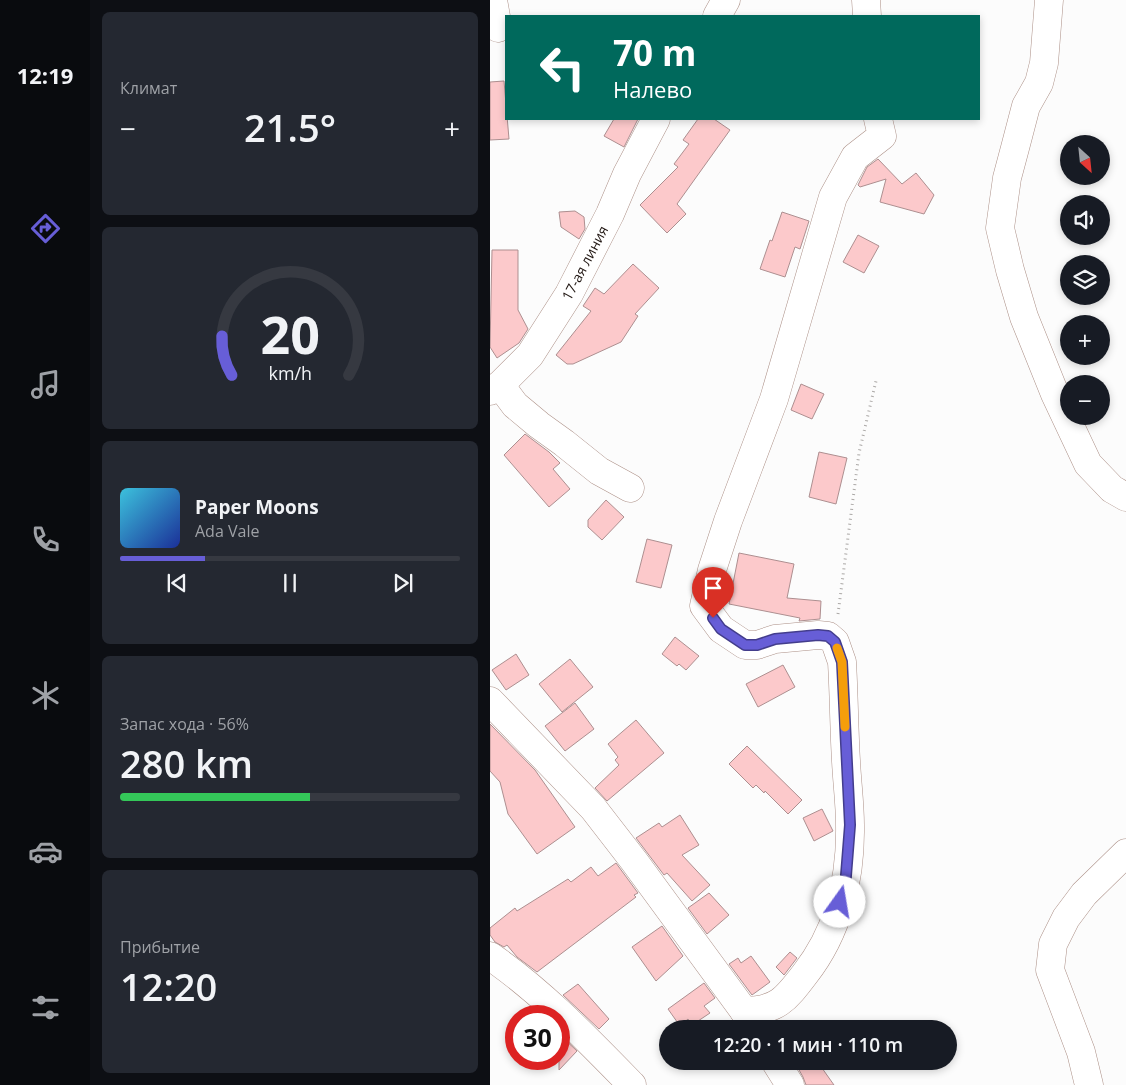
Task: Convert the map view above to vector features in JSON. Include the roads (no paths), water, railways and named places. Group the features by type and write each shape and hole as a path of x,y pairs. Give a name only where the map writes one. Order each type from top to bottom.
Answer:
{"street":[{"path":"493,0 498,28"},
{"path":"718,15 726,0"},
{"path":"866,0 867,15"},
{"path":"1050,0 1040,84 1026,106 1007,178 1000,228 1024,317 1055,394 1088,464 1112,489 1126,498"},
{"name":"17-ая линия","path":"495,388 530,355 569,294 610,214 626,174 655,120"},
{"path":"490,701 593,808 634,861 749,1020 758,1011 773,1006 788,997 818,958 832,930 845,888 850,825 842,662 835,642 828,636 818,635 775,639 757,645 745,645 721,629 704,606 712,570 728,521 774,399 833,197 855,157 880,127"},
{"path":"495,388 599,471 630,488"},
{"path":"1089,1085 1081,1052 1050,970 1053,944 1066,918 1084,894 1126,853"},
{"path":"490,956 531,988 585,1037 632,1085"},
{"path":"781,1070 790,1085"}]}
